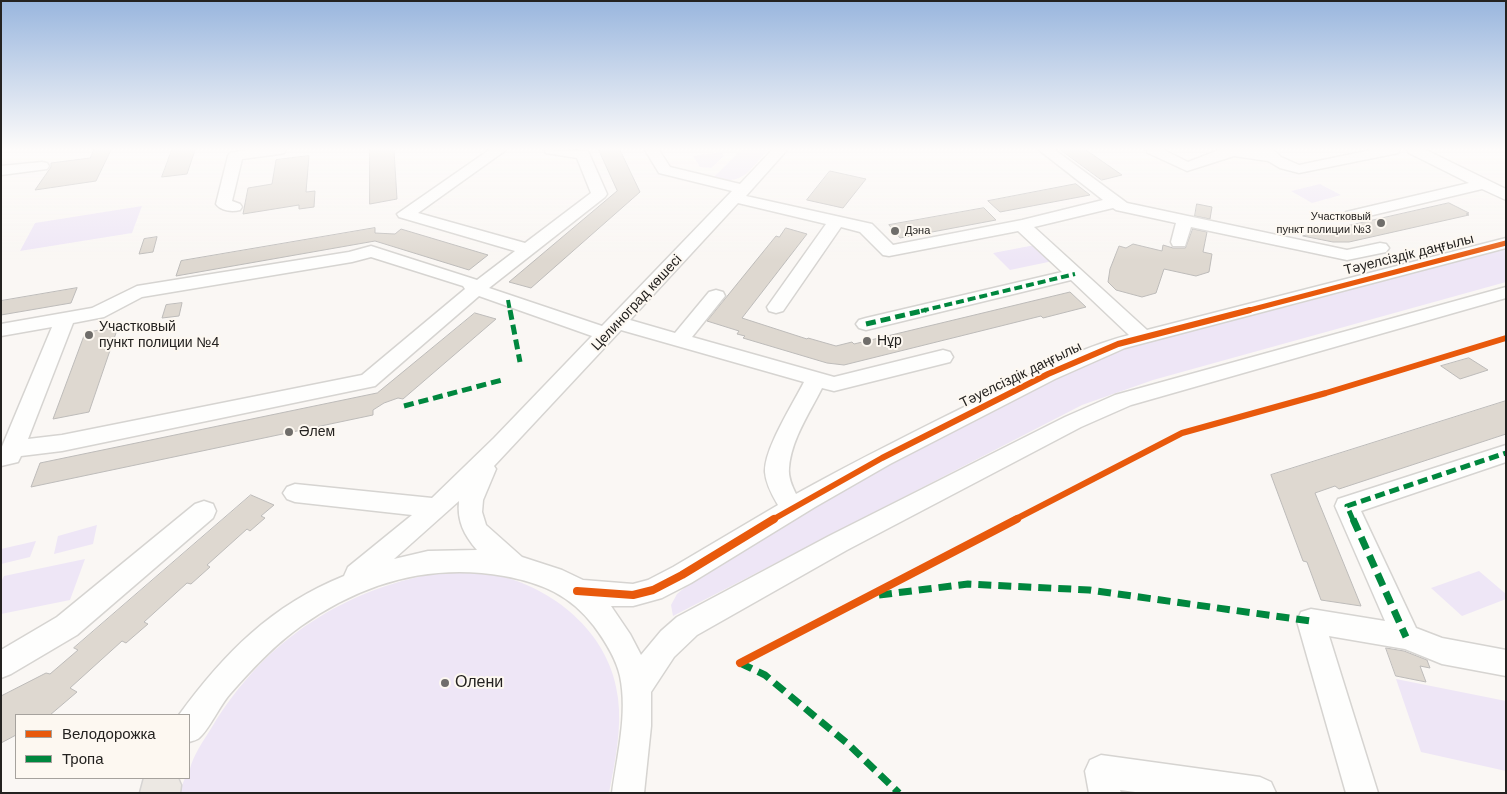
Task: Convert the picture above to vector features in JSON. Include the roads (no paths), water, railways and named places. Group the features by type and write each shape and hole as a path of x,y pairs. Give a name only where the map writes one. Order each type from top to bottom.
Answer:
{"street":[{"path":"228,187 224,204 234,207"},
{"path":"445,187 405,214 527,249"},
{"path":"6,458 62,443 368,381 476,289 599,194 596,187"},
{"path":"717,187 836,222 866,228 889,251 1022,225 1116,202"},
{"name":"Целиноград көшесі","path":"492,454 613,329 745,187"},
{"path":"1096,187 1122,207 1347,256 1380,248"},
{"path":"1352,215 1453,187"},
{"path":"1492,187 1506,195"},
{"path":"1179,242 1185,220"},
{"path":"776,306 836,222"},
{"path":"1022,225 1143,337"},
{"name":"Тәуелсіздік даңғылы","path":"577,590 612,596 634,595 653,590 682,575 792,508 882,458 1048,374 1118,344 1506,243"},
{"path":"1,330 97,313 137,292 352,257 371,251 469,282 476,289 613,329 679,340 834,384 943,357"},
{"path":"866,324 1075,274"},
{"path":"636,692 644,674 656,657 672,637 687,626 838,543 1073,422 1124,400 1182,382 1506,292"},
{"path":"679,340 716,296"},
{"path":"6,458 65,318"},
{"path":"792,508 783,490 777,469 792,430 816,379"},
{"path":"1406,637 1347,506 1506,453"},
{"path":"190,726 212,693 233,667 254,646 291,618 338,590 385,553 437,508 492,454"},
{"path":"492,454 473,490 469,508 471,523 478,535 490,547 516,566"},
{"path":"294,493 437,508"},
{"path":"1,665 67,626 204,511"},
{"path":"338,590 393,569 440,560 489,560 543,574 577,590 617,635 631,663 637,702 628,793"},
{"path":"1362,793 1311,621 1406,637 1442,651 1506,663"},
{"path":"1105,793 1101,771 1260,793"}],"place":[{"name":"Участковый пункт полиции №3","path":"1381,223"},
{"name":"Дэна","path":"895,231"},
{"name":"Участковый пункт полиции №4","path":"89,335"},
{"name":"Нұр","path":"867,341"},
{"name":"Әлем","path":"289,432"},
{"name":"Олени","path":"445,683"}]}
